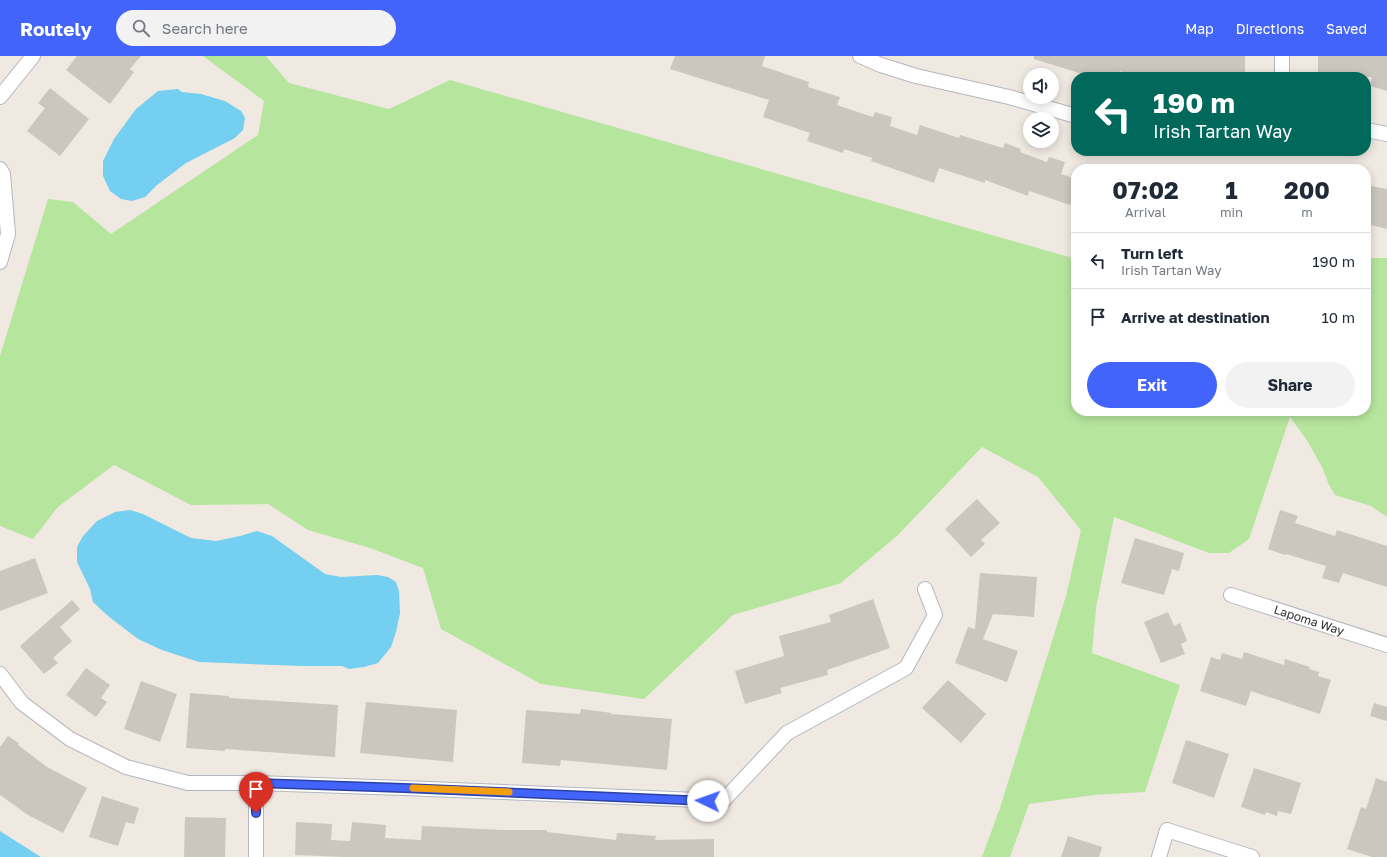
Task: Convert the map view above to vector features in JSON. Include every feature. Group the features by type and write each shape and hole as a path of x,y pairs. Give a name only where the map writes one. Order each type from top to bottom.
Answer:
{"street":[{"path":"0,97 33,56"},
{"path":"860,56 881,65 916,76 1009,97 1071,115"},
{"path":"1282,56 1282,72"},
{"path":"1371,131 1387,134"},
{"path":"0,169 4,174 8,234 0,262"},
{"path":"0,674 22,703 70,739 126,767 188,783 256,783 724,801 787,732 906,668 935,615 925,589"},
{"name":"Lapoma Way","path":"1231,595 1387,645"},
{"path":"256,783 256,857"},
{"path":"1159,857 1168,830 1252,857"}],"green space":[{"path":"203,56 266,56 289,83 389,109 450,80 1071,258 1071,416 1371,416 1371,258 1387,258 1387,517 1371,506 1335,495 1308,442 1290,417 1249,539 1229,553 1209,553 1114,517 1096,608 1092,653 1180,685 1145,792 1094,795 1029,804 1010,857 982,857 1000,808 1066,596 1081,530 1038,477 982,447 898,535 841,583 733,615 644,699 541,684 441,629 423,568 370,548 308,530 268,504 191,505 114,465 58,507 33,539 0,526 0,356 48,199 73,202 111,234 258,135 264,101"}],"water":[{"path":"178,89 182,92 201,94 225,101 241,111 245,118 243,130 235,138 186,163 157,185 145,197 132,201 121,199 110,191 103,176 103,161 114,139 136,109 158,91"},
{"path":"130,510 143,514 191,538 216,541 257,531 272,536 325,574 341,577 377,575 388,577 396,582 399,591 400,613 391,647 378,663 349,669 342,666 199,662 162,650 138,639 108,616 93,602 90,589 77,562 77,547 83,536 97,521 115,512"},
{"path":"0,831 3,833 41,857 0,857"}],"building":[{"path":"77,56 141,56 130,69 134,72 110,104 66,70"},
{"path":"675,56 765,56 762,66 809,82 808,87 840,97 837,105 873,117 875,112 892,117 890,126 917,135 920,125 959,138 960,135 1003,148 1005,143 1021,149 1020,152 1047,162 1049,157 1065,162 1061,174 1071,177 1070,205 1029,191 1028,196 985,180 985,183 939,168 934,183 871,161 872,158 844,149 843,153 807,141 810,133 763,117 769,100 670,69"},
{"path":"1034,56 1245,56 1245,72 1076,72 1034,59"},
{"path":"1318,56 1387,56 1387,91 1371,86 1371,72 1318,72"},
{"path":"50,88 89,119 60,156 27,131 45,108 38,103"},
{"path":"1371,186 1387,189 1387,229 1371,225"},
{"path":"977,499 1000,523 981,540 985,544 971,557 945,529"},
{"path":"1280,510 1298,516 1295,523 1335,536 1337,530 1387,546 1387,587 1343,573 1339,583 1322,578 1326,566 1268,549"},
{"path":"1135,538 1184,553 1179,571 1172,569 1164,595 1121,583"},
{"path":"35,558 48,593 0,611 0,571"},
{"path":"980,573 1037,577 1034,617 993,614 983,639 1018,651 1007,682 955,663 968,627 975,629"},
{"path":"873,599 890,648 827,670 828,675 780,688 782,693 745,704 735,671 784,656 779,636 831,622 829,615"},
{"path":"72,600 80,609 60,627 72,641 53,658 58,663 44,674 20,646"},
{"path":"1168,612 1174,626 1180,623 1187,641 1181,644 1185,654 1161,663 1144,622"},
{"path":"1244,652 1284,665 1285,659 1310,667 1309,669 1319,672 1318,676 1331,680 1320,714 1251,691 1246,706 1200,691 1211,657 1220,660 1222,653 1242,659"},
{"path":"86,668 110,685 101,698 107,702 96,717 66,695"},
{"path":"948,680 986,714 961,743 922,708"},
{"path":"141,681 177,694 160,742 124,729"},
{"path":"190,693 229,696 229,698 338,705 335,757 225,749 225,751 186,748"},
{"path":"366,702 457,710 453,762 360,753"},
{"path":"1374,703 1387,707 1387,721 1370,716"},
{"path":"581,709 612,713 611,714 672,719 667,770 561,760 560,766 522,763 526,710 580,714"},
{"path":"8,736 19,743 18,745 47,767 87,788 63,833 28,815 0,795 0,747"},
{"path":"1186,740 1229,754 1214,798 1172,783"},
{"path":"1254,768 1301,783 1291,814 1278,811 1277,816 1266,812 1265,815 1241,807"},
{"path":"1376,778 1387,782 1387,857 1372,857 1347,849 1361,807 1366,809"},
{"path":"102,796 139,808 134,824 126,822 118,846 89,837"},
{"path":"185,817 226,818 225,857 184,857"},
{"path":"296,822 332,824 331,840 350,841 352,822 386,825 385,838 421,840 422,826 503,830 547,830 547,832 616,840 617,833 656,836 655,840 714,839 714,857 344,857 295,855"},
{"path":"1068,836 1102,847 1099,857 1061,857"}],"slow traffic":[{"path":"413,788 509,792"}],"route":[{"path":"256,813 256,783 708,801"}]}
